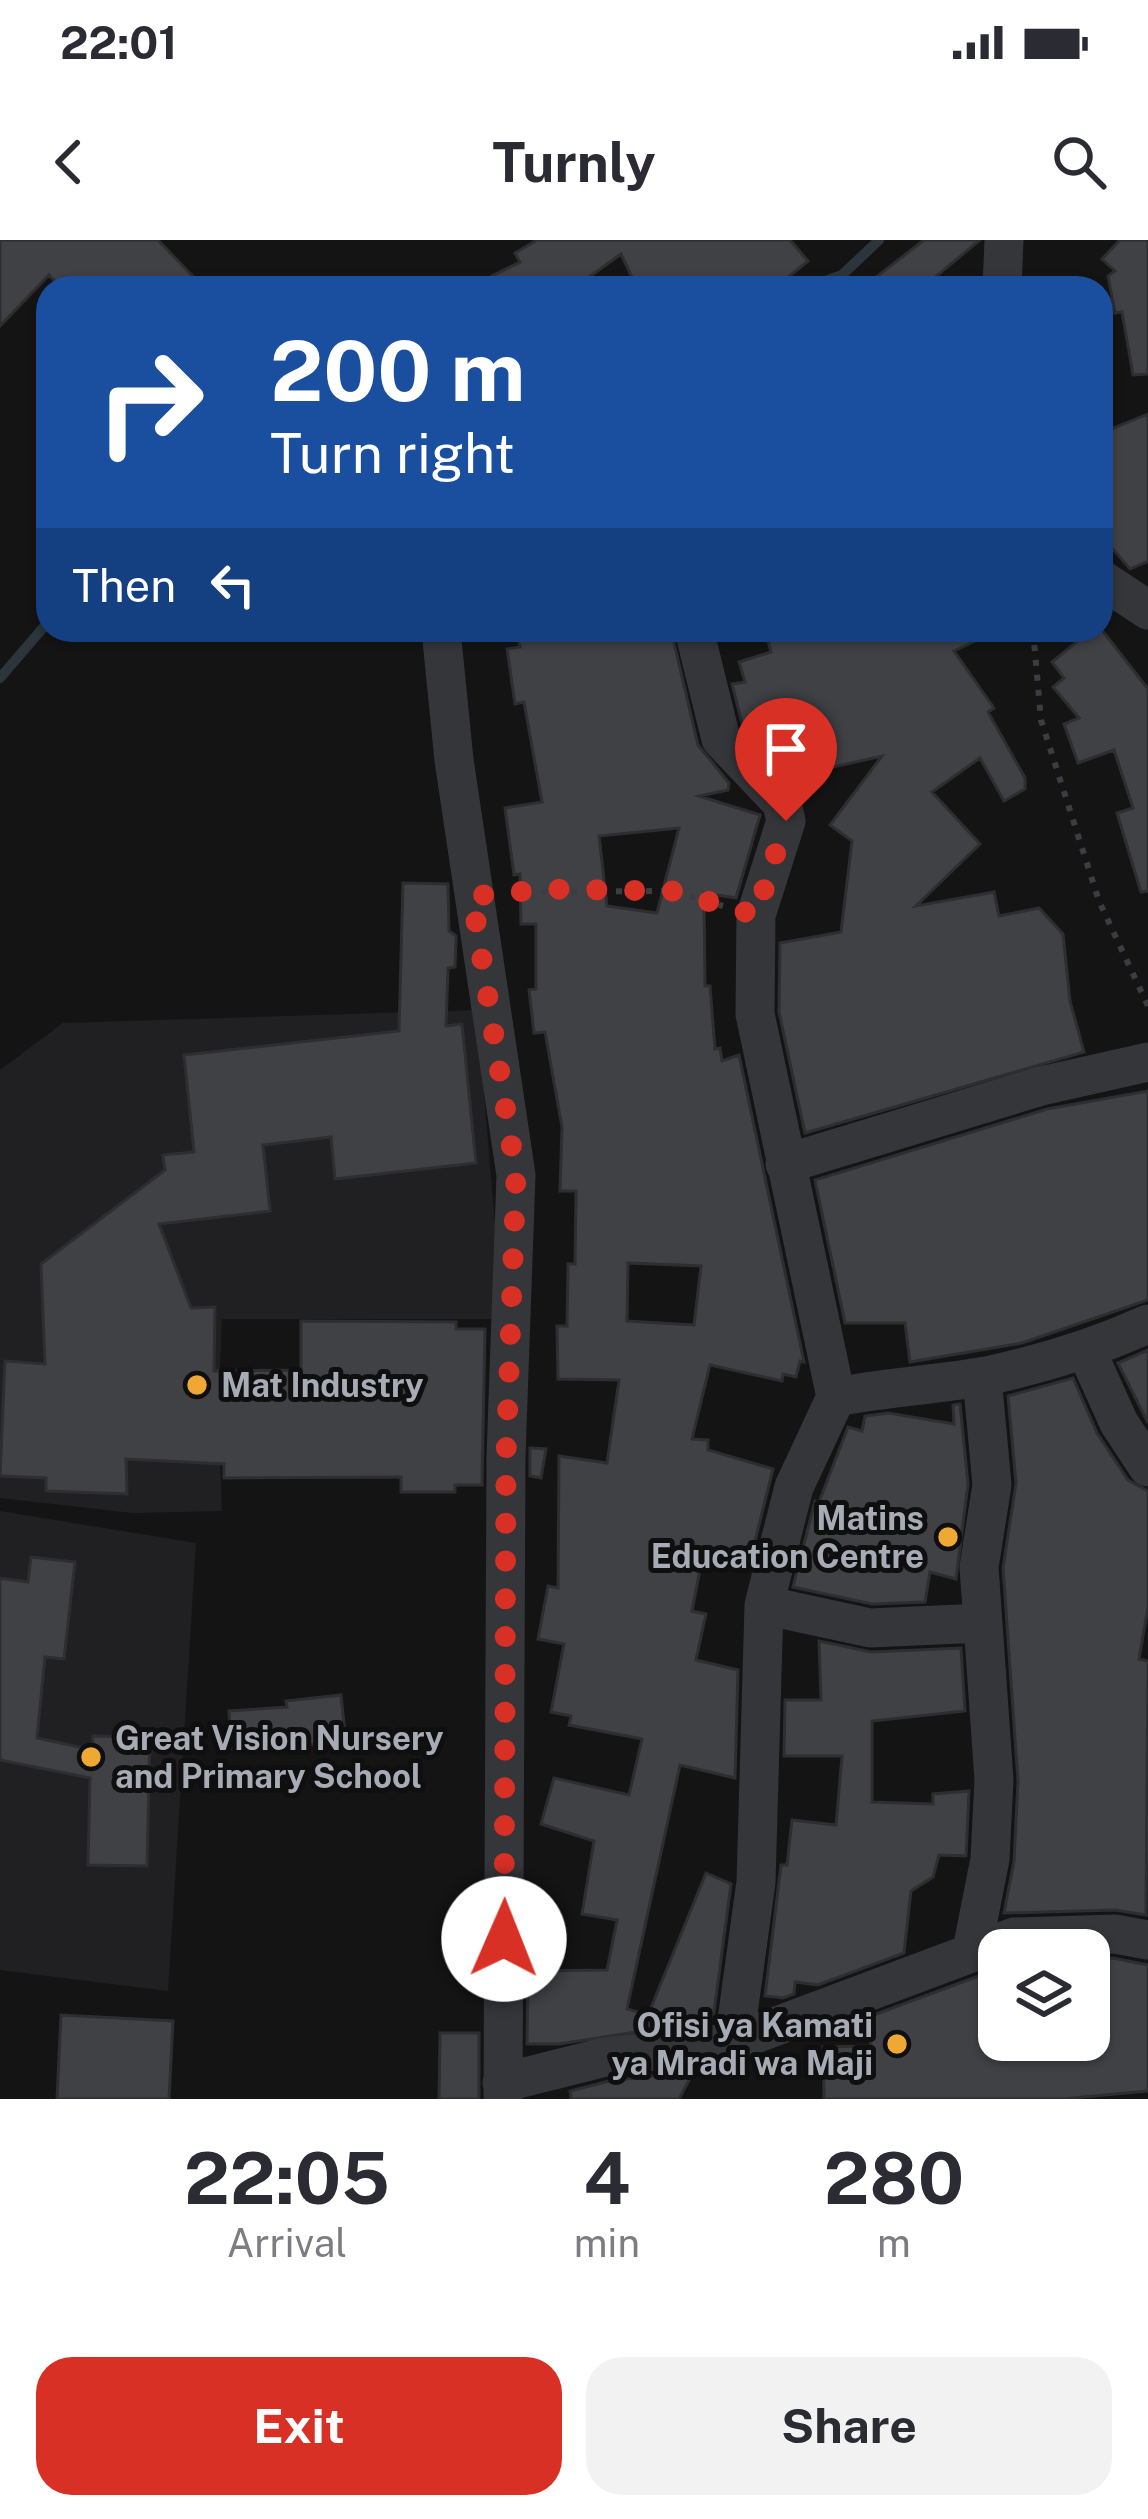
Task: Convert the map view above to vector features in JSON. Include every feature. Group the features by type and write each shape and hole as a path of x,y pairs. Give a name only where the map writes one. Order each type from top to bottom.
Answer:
{"street":[{"path":"1002,276 1004,240"},
{"path":"1113,587 1148,610"},
{"path":"442,642 472,896 516,1175 506,1456 509,1701 502,2091 605,2057 734,2042 1014,1937 1114,1934 1148,1940"},
{"path":"697,642 721,739 782,802 786,821 756,915 755,1014 836,1397 794,1487 764,1605 756,1882 734,2042"},
{"path":"785,1163 1041,1086 1148,1062"},
{"path":"836,1397 901,1383 982,1377 1087,1352 1148,1324"},
{"path":"1087,1352 1119,1423 1148,1467"},
{"path":"972,1950 990,1859 994,1780 979,1567 992,1485 982,1377"},
{"path":"764,1605 870,1628 982,1623"}],"path":[{"path":"1034,642 1041,720 1099,901 1148,1006"},
{"path":"472,896 548,889 672,891 756,915"}],"shaded area":[{"path":"477,1010 503,1319 222,1319 218,1411 222,1511 133,1513 0,1498 0,1070 63,1023"},
{"name":"Great Vision Nursery and Primary School","path":"0,1511 196,1543 168,1991 0,1970"}],"building":[{"path":"0,240 158,240 192,276 36,276 36,289 0,326"},
{"path":"537,240 790,240 808,261 790,276 631,276 621,254 591,276 492,276 520,262 515,253"},
{"path":"924,240 980,240 936,276 878,276"},
{"path":"1120,240 1148,240 1148,374 1133,375 1122,312 1115,313 1113,276 1108,276 1115,271 1102,259"},
{"path":"1148,414 1148,561 1130,569 1113,549 1113,428"},
{"path":"519,642 674,642 698,745 729,783 728,790 699,796 760,815 736,898 704,893 705,986 710,986 715,1049 720,1048 722,1061 739,1055 804,1362 800,1361 796,1377 783,1374 782,1381 710,1365 692,1439 708,1440 708,1450 773,1469 751,1557 704,1549 692,1611 706,1614 696,1660 738,1670 735,1778 680,1765 627,2009 648,2015 706,1873 731,1884 713,2020 559,2044 527,2044 528,1971 607,1970 617,1920 582,1914 594,1841 541,1824 554,1778 629,1795 642,1739 569,1725 571,1716 551,1712 564,1644 538,1639 548,1586 558,1588 559,1456 607,1463 619,1380 558,1379 557,1326 567,1326 568,1264 575,1264 576,1191 560,1191 562,1127 545,1032 534,1033 529,990 536,989 536,924 521,924 520,874 514,875 505,808 542,802 524,702 515,704 507,649 520,647","holes":["679,828 657,913 607,906 599,836","628,1263 701,1266 694,1325 627,1321"]},
{"path":"768,642 973,642 954,651 994,708 988,712 1025,778 1025,789 1004,801 980,758 932,792 980,844 916,906 994,892 999,916 1039,908 1063,934 1070,1001 1084,1052 805,1133 779,1012 780,943 841,932 852,841 830,825 882,756 802,774 793,734 758,742 743,727 732,684 745,682 739,662 771,652"},
{"path":"1076,642 1111,642 1148,689 1148,891 1141,892 1117,813 1133,808 1114,750 1078,763 1064,724 1079,718 1053,687 1064,678 1052,662"},
{"path":"403,883 448,884 449,931 456,936 455,967 448,968 446,1026 462,1024 476,1163 335,1179 331,1137 263,1145 270,1211 159,1224 191,1308 215,1307 214,1371 301,1370 301,1321 456,1322 456,1329 485,1329 482,1485 455,1485 455,1492 401,1492 401,1477 224,1478 224,1464 126,1459 127,1494 46,1491 46,1478 0,1476 5,1361 45,1364 41,1264 165,1170 163,1155 194,1152 184,1055 399,1031"},
{"path":"1148,1091 1148,1300 1022,1343 910,1362 905,1323 845,1323 815,1180 1047,1109"},
{"path":"1148,1350 1148,1423 1118,1363"},
{"path":"1073,1378 1097,1433 1128,1480 1148,1491 1148,1607 1139,1659 1148,1661 1146,1915 1115,1910 1004,1913 1014,1861 1018,1781 1003,1568 1016,1483 1008,1396"},
{"path":"960,1404 968,1484 956,1579 930,1572 925,1602 872,1604 793,1587 815,1501 819,1502 848,1427 862,1431 865,1416 888,1413 954,1424 953,1405"},
{"path":"530,1448 546,1449 541,1478 530,1476"},
{"path":"31,1557 75,1562 64,1659 45,1657 37,1738 93,1750 93,1736 150,1737 147,1866 88,1865 90,1778 0,1760 0,1578 28,1582"},
{"path":"819,1641 871,1652 961,1648 965,1711 872,1721 872,1802 933,1804 933,1794 969,1791 966,1856 939,1855 933,1877 911,1891 904,1953 818,1985 795,1982 794,1994 783,1998 765,1996 781,1865 787,1865 792,1820 836,1825 842,1756 784,1756 785,1700 821,1700"},
{"path":"341,1695 346,1743 231,1749 229,1711 287,1707 286,1701"},
{"path":"1110,1958 1148,1965 1148,2091 1062,2099 824,2099 823,2047 871,2046 868,2017 978,1976 978,2061 1110,2061"},
{"path":"61,2015 173,2021 169,2099 57,2099"},
{"path":"440,2033 479,2033 479,2099 439,2099"},
{"path":"694,2071 679,2099 571,2099 570,2091 609,2081"}],"waterway":[{"path":"839,276 879,240"},
{"path":"0,678 36,636"}],"place":[{"name":"Mat Industry","path":"197,1385"},
{"name":"Matins Education Centre","path":"948,1537"},
{"name":"Great Vision Nursery and Primary School","path":"91,1757"},
{"name":"Ofisi ya Kamati ya Mradi wa Maji","path":"897,2044"}],"route":[{"path":"504,1939 509,1701 506,1456 516,1175 472,896 548,889 672,891 756,915 786,821"}]}
